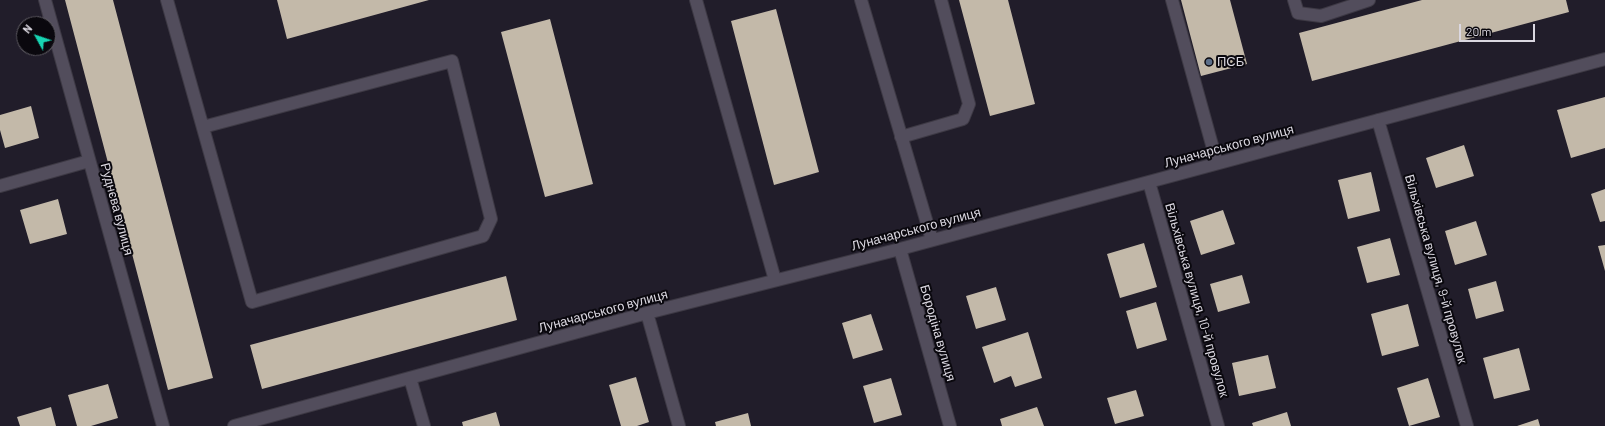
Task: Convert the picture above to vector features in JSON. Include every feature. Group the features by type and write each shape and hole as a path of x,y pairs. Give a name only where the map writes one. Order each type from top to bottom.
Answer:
{"street":[{"name":"Руднєва вулиця","path":"45,0 163,426"},
{"path":"167,0 252,302 483,236 491,219 452,61 203,127"},
{"path":"696,0 775,280"},
{"path":"861,0 932,240"},
{"path":"901,137 964,119 969,104 941,0"},
{"path":"1172,0 1217,163"},
{"path":"1294,0 1298,13 1321,16 1369,0"},
{"name":"Луначарського вулиця","path":"234,426 648,313 900,249 1605,59"},
{"name":"Вільхівська вулиця, 9-й провулок","path":"1378,120 1467,426"},
{"path":"0,186 89,161"},
{"name":"Вільхівська вулиця, 10-й провулок","path":"1149,182 1218,426"},
{"name":"Бородіна вулиця","path":"900,249 950,426"},
{"path":"648,313 679,426"},
{"path":"410,378 424,426"}],"building":[{"path":"65,0 113,0 213,378 168,390"},
{"path":"277,0 429,0 287,39"},
{"path":"959,0 1008,0 1035,104 990,116"},
{"path":"1181,0 1230,0 1247,64 1201,76"},
{"path":"1422,0 1566,0 1569,12 1312,81 1299,33"},
{"path":"776,9 819,172 774,185 731,21"},
{"path":"550,19 593,184 545,197 501,32"},
{"path":"1605,97 1605,148 1571,158 1557,110"},
{"path":"31,106 39,138 5,148 0,130 0,115"},
{"path":"1464,145 1474,176 1436,188 1426,158"},
{"path":"1371,172 1380,211 1348,219 1338,180"},
{"path":"1605,189 1605,221 1600,222 1591,194"},
{"path":"58,199 67,234 30,244 20,210"},
{"path":"1223,210 1235,244 1201,255 1190,221"},
{"path":"1476,221 1487,255 1455,265 1445,231"},
{"path":"1390,238 1400,275 1367,283 1357,247"},
{"path":"1144,243 1157,287 1120,298 1107,254"},
{"path":"1605,245 1605,271 1598,246"},
{"path":"1242,275 1250,303 1218,312 1210,284"},
{"path":"506,276 517,320 262,389 250,345"},
{"path":"1496,281 1504,311 1476,319 1468,289"},
{"path":"996,287 1006,320 976,329 966,296"},
{"path":"1156,302 1167,340 1137,349 1126,311"},
{"path":"1408,304 1419,346 1382,356 1371,314"},
{"path":"871,314 883,350 853,359 842,323"},
{"path":"1028,332 1042,378 1015,387 1011,376 994,383 982,347"},
{"path":"1519,348 1530,390 1494,399 1483,358"},
{"path":"1268,355 1276,388 1239,396 1232,363"},
{"path":"636,377 649,422 637,426 621,426 609,385"},
{"path":"891,378 902,415 874,423 863,386"},
{"path":"1428,378 1440,417 1409,426 1397,388"},
{"path":"108,384 118,418 91,426 77,426 68,395"},
{"path":"1136,390 1144,416 1115,424 1107,398"},
{"path":"51,407 56,426 20,426 17,417"},
{"path":"1037,407 1044,426 1002,426 1000,419"},
{"path":"496,412 500,426 463,426 462,422"},
{"path":"1287,412 1291,426 1253,426 1252,423"},
{"path":"748,413 751,426 716,426 715,422"},
{"path":"1538,419 1540,426 1517,426"}],"place":[{"name":"ПСБ","path":"1209,62"}]}
